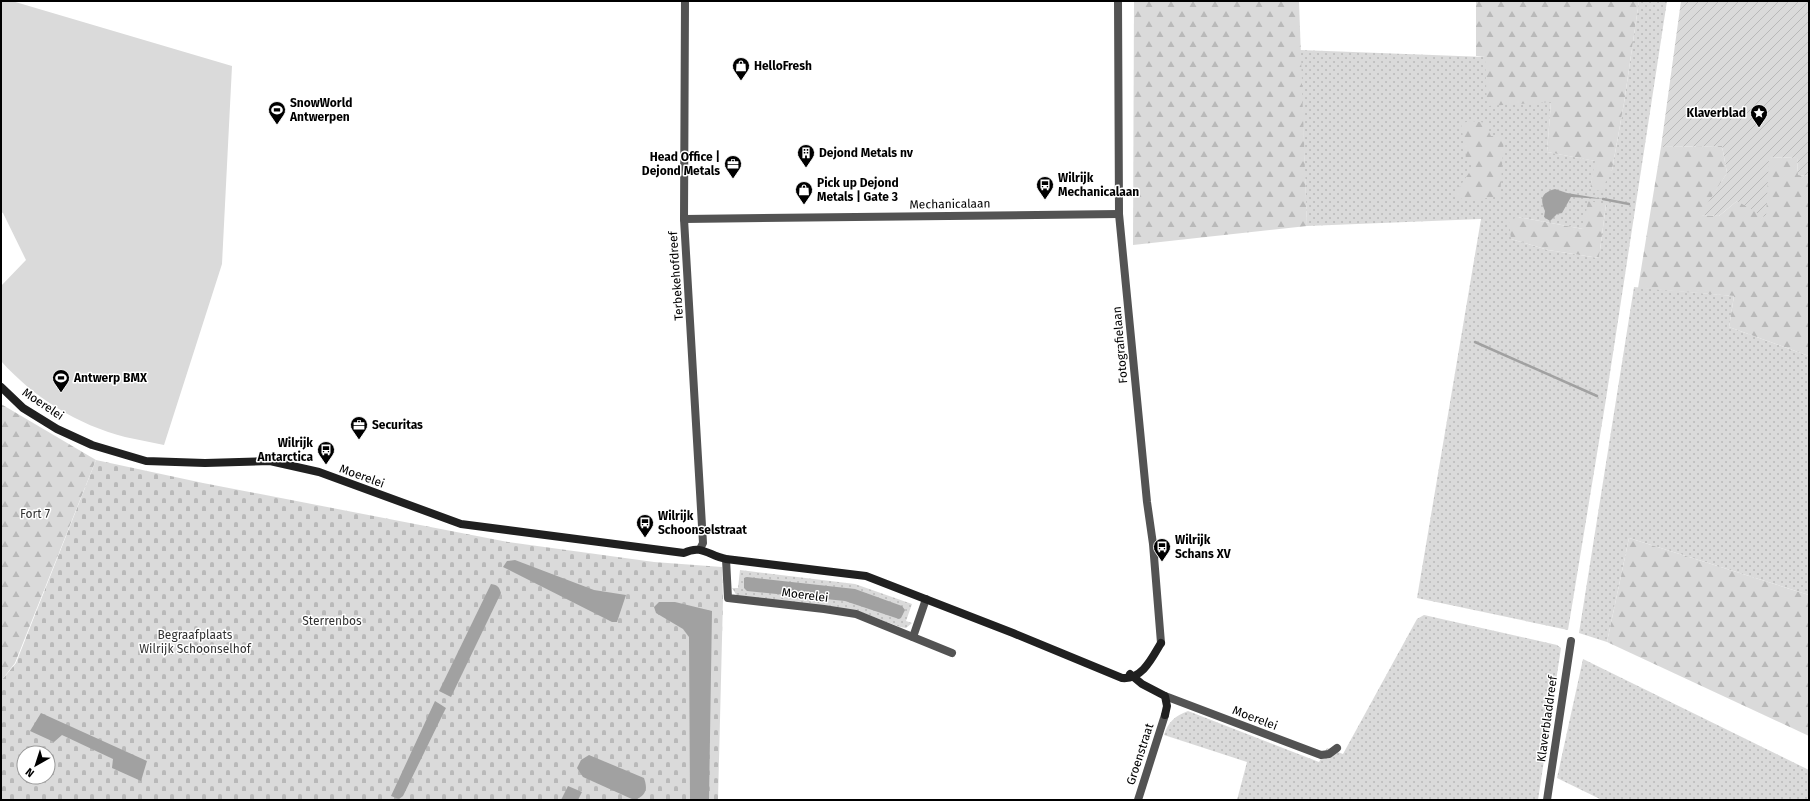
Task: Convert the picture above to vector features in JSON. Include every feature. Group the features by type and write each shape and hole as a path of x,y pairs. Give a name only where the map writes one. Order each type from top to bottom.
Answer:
{"street":[{"name":"Terbekehofdreef","path":"685,1 684,219 703,543 700,549"},
{"name":"Fotografielaan","path":"1118,1 1119,214 1146,502 1153,544 1161,642 1143,670 1134,676"},
{"name":"Mechanicalaan","path":"684,219 1119,214"},
{"name":"Moerelei","path":"1,387 23,408 57,429 92,445 146,462 205,464 270,461 319,472 461,524 684,554 692,550 700,549"},
{"path":"700,549 718,558 866,576 1122,678 1129,679 1134,676"},
{"name":"Moerelei","path":"726,559 728,598 856,614 952,653"},
{"path":"913,637 926,599"},
{"name":"Klaverbladdreef","path":"1547,800 1571,641"},
{"name":"Moerelei","path":"1134,676 1142,684 1165,696 1311,752 1321,755 1329,754 1337,748"},
{"name":"Groenstraat","path":"1138,800 1165,715 1167,706 1165,696"}],"green space":[{"path":"1,1 12,1 232,66 222,264 164,445 107,432 74,417 42,398 1,361 1,286 26,260 3,213 1,212"},
{"path":"1134,1 1299,1 1307,226 1133,245"},
{"path":"1476,1 1639,1 1624,103 1612,170 1601,191 1590,189 1595,161 1547,152 1551,102 1487,106 1485,57 1476,56"},
{"path":"1639,1 1667,1 1606,399 1568,630 1417,598 1481,219 1307,226 1300,50 1485,57 1551,102 1547,152 1596,161 1590,189 1612,170 1624,103","holes":["1606,204 1599,258 1548,250 1511,239 1518,217 1583,229"]},
{"path":"1681,1 1809,1 1809,176 1798,175 1797,158 1769,157 1766,218 1737,201 1719,216 1700,215 1727,173 1722,146 1661,147"},
{"path":"1472,121 1487,123 1487,128 1491,136 1504,137 1500,196 1466,201 1454,195 1473,167 1466,159 1461,123"},
{"path":"1722,146 1727,173 1701,215 1719,216 1737,201 1769,157 1797,158 1798,175 1809,176 1809,356 1729,327 1734,296 1638,288 1661,147"},
{"path":"1588,201 1606,204 1599,258 1548,250 1511,239 1509,221 1518,217 1583,229"},
{"path":"1634,287 1734,296 1729,327 1809,356 1809,595 1629,538 1607,642 1579,633"},
{"name":"Fort 7","path":"1,404 96,460 15,663 1,681"},
{"name":"Begraafplaats Wilrijk Schoonselhof","path":"96,460 203,483 508,542 654,562 722,567 723,599 718,800 1,800 1,681 16,663"},
{"path":"1629,538 1809,595 1809,736 1607,642"},
{"path":"740,570 855,584 912,604 906,621 912,623 906,628 861,612 737,596 732,588 738,588"},
{"path":"1424,615 1557,645 1561,648 1538,800 1237,800 1247,762 1164,735 1168,726 1173,720 1179,715 1188,711 1319,762 1327,748 1343,754 1417,619"},
{"path":"1583,659 1809,770 1809,800 1602,800 1557,778"}],"shaded area":[{"path":"1555,189 1567,193 1603,199 1571,197 1562,213 1557,214 1550,221 1544,217 1545,211 1542,200 1547,192"},
{"path":"515,560 594,590 626,595 617,622 612,622 503,567 507,561"},
{"path":"747,577 855,589 902,606 905,610 899,619 845,601 747,591 744,588 744,578"},
{"path":"491,584 498,587 501,593 451,697 439,691"},
{"path":"659,602 675,602 712,611 709,800 690,800 689,637 683,629 656,613 654,607"},
{"path":"435,701 446,708 403,796 399,799 391,796"},
{"path":"41,713 147,761 141,781 112,768 113,759 62,735 54,742 30,731"},
{"path":"589,755 644,778 646,786 645,792 634,800 583,777 577,768 581,760"},
{"path":"568,786 582,792 578,800 561,800"}],"waterway":[{"path":"1603,199 1629,204"},
{"path":"1475,342 1597,396"}],"place":[{"name":"HelloFresh","path":"741,81"},
{"name":"SnowWorld Antwerpen","path":"277,125"},
{"name":"Klaverblad","path":"1759,128"},
{"name":"Dejond Metals nv","path":"806,168"},
{"name":"Head Office | Dejond Metals","path":"733,179"},
{"name":"Wilrijk Mechanicalaan","path":"1045,200"},
{"name":"Pick up Dejond Metals | Gate 3","path":"804,205"},
{"name":"Antwerp BMX","path":"61,393"},
{"name":"Securitas","path":"359,440"},
{"name":"Wilrijk Antarctica","path":"326,465"},
{"name":"Wilrijk Schoonselstraat","path":"645,538"},
{"name":"Wilrijk Schans XV","path":"1162,562"}],"park label":[{"name":"Sterrenbos","path":"332,621"}]}
